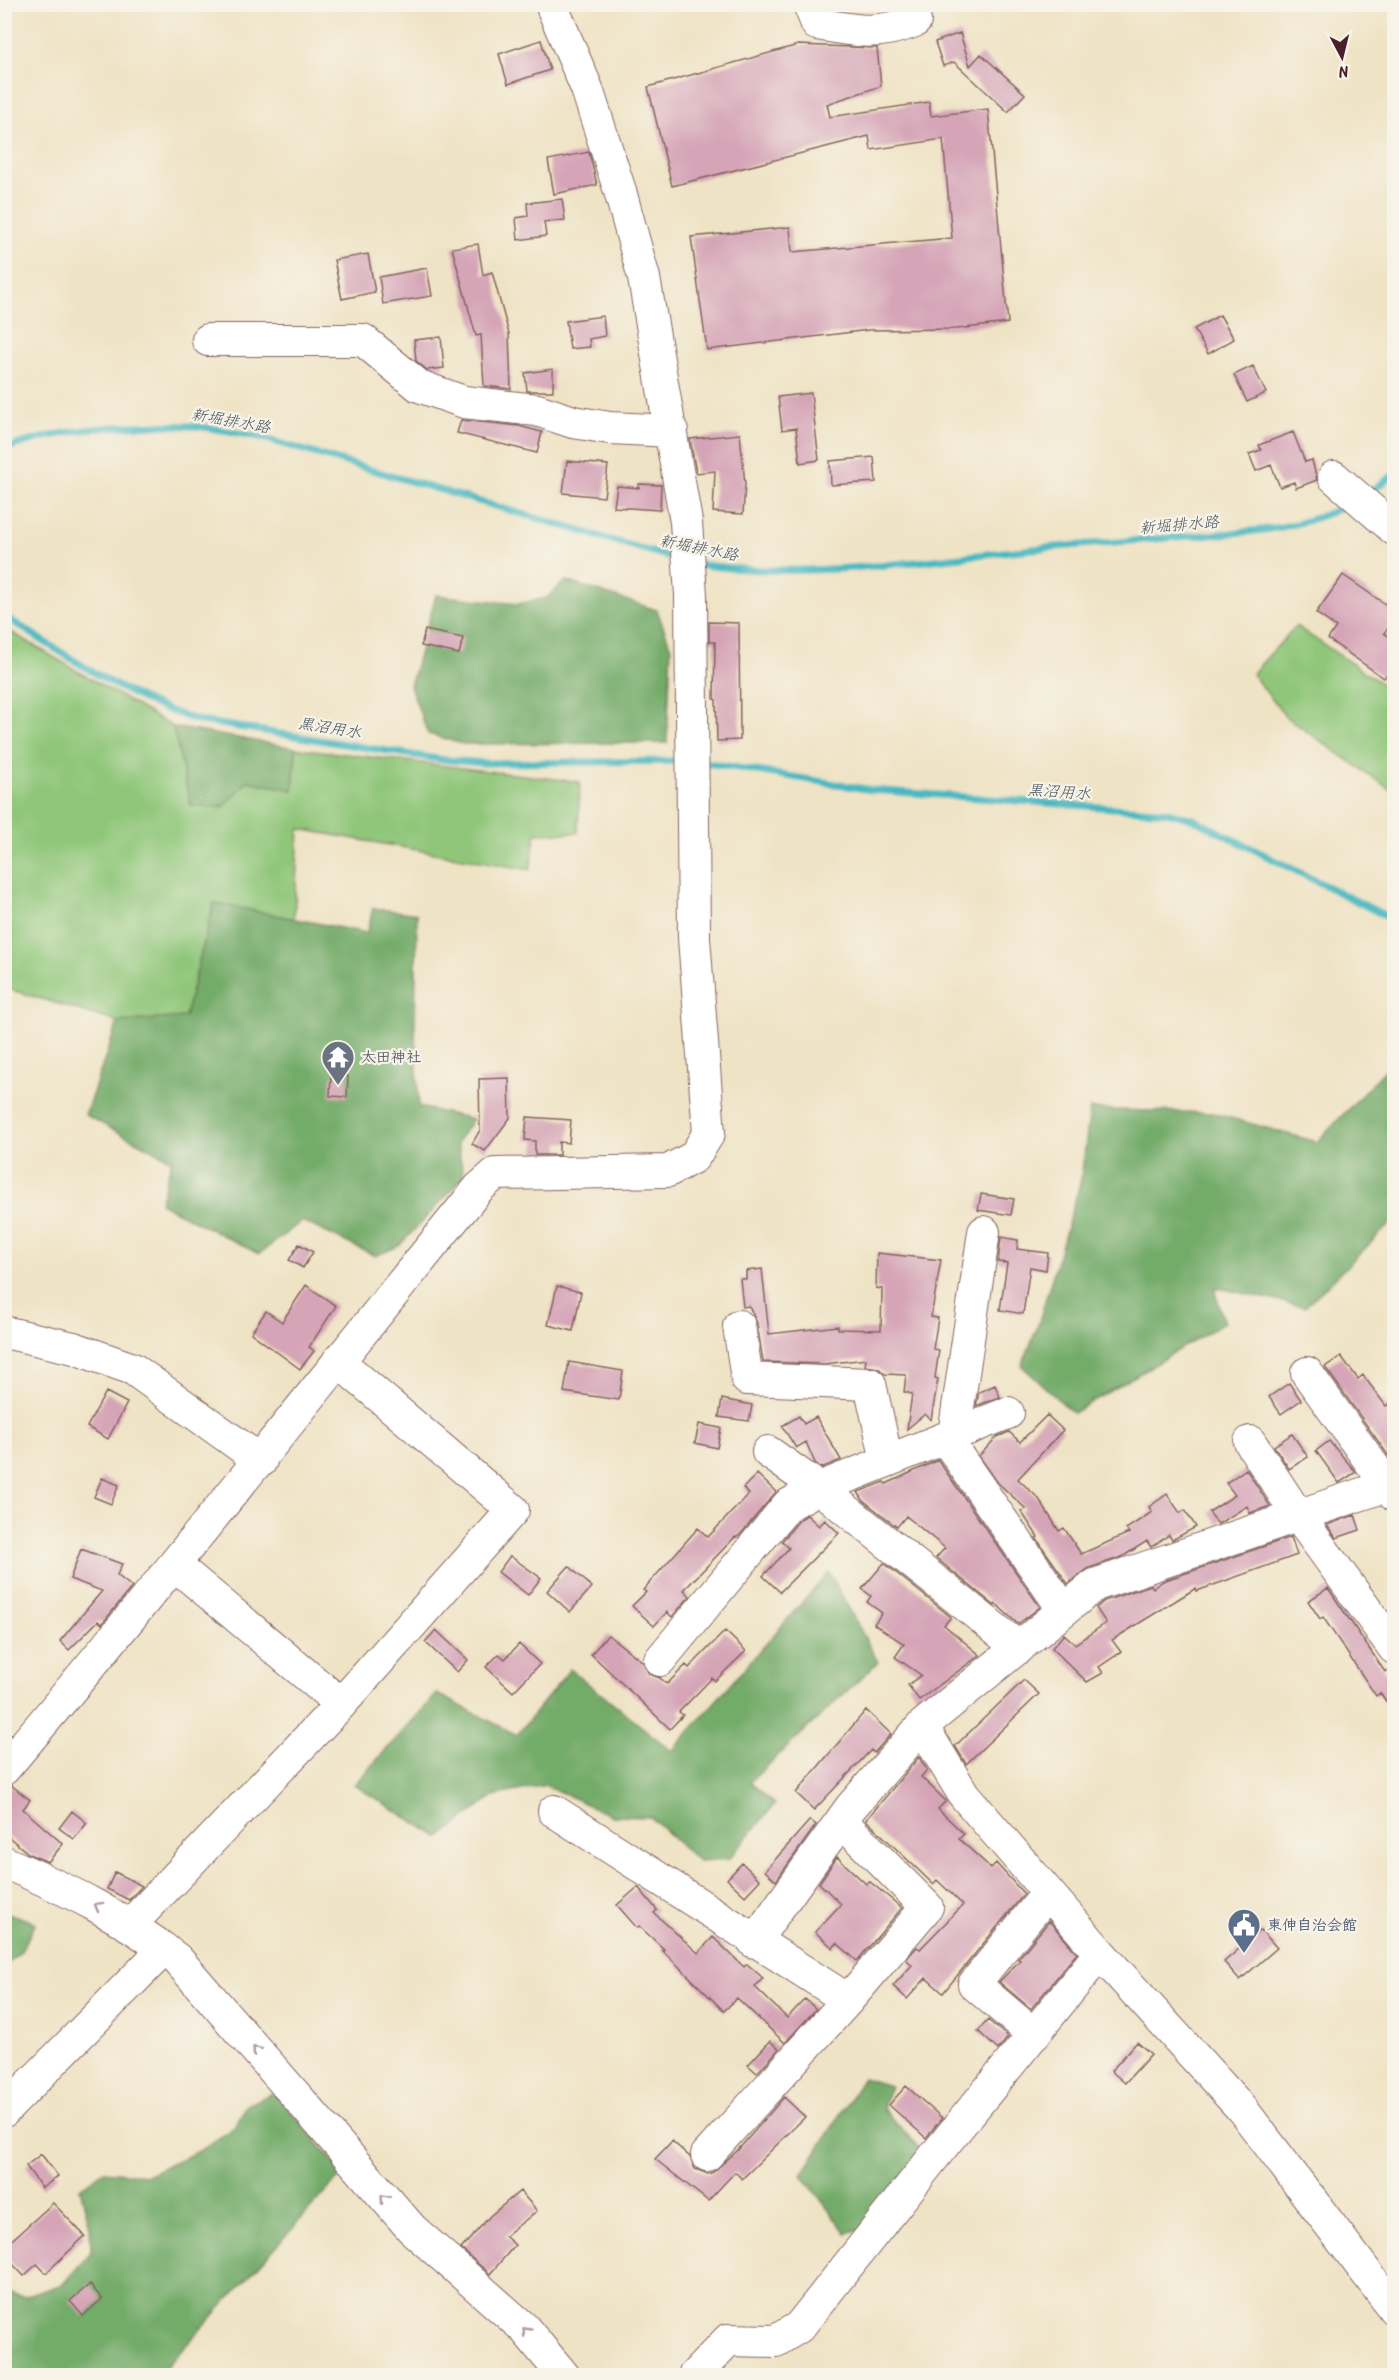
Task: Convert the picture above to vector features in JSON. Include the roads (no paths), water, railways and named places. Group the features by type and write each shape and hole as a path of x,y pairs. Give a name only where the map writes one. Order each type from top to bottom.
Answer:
{"street":[{"path":"4,1769 261,1461 338,1361 479,1188 495,1174 668,1171 694,1157 709,1133 694,938 691,595 686,522 644,278 620,191 587,89 551,4"},
{"path":"809,4 817,24 860,32 890,31 915,21"},
{"path":"208,340 363,340 419,386 464,402 537,410 573,422 610,428 672,431"},
{"path":"1334,477 1385,521"},
{"path":"984,1232 952,1448 1064,1610"},
{"path":"740,1326 747,1379 870,1384 887,1461"},
{"path":"4,1332 74,1348 133,1369 261,1461"},
{"path":"131,1924 341,1704 513,1510 338,1361"},
{"path":"754,1942 841,1821 922,1726 1095,1585 1393,1488 1307,1372"},
{"path":"660,1660 788,1505 819,1488 1008,1413"},
{"path":"1250,1442 1299,1517 1395,1648"},
{"path":"768,1452 819,1488 1019,1648"},
{"path":"175,1565 341,1704"},
{"path":"922,1726 964,1795 1101,1953 1242,2109 1395,2309"},
{"path":"554,1811 754,1942 848,2000"},
{"path":"707,2155 848,2000 927,1908 841,1821"},
{"path":"4,1862 77,1894 131,1924 177,1959 412,2229 524,2328 564,2376"},
{"path":"1034,2035 974,1984 1048,1893"},
{"path":"4,2111 164,1949"},
{"path":"694,2376 728,2340 776,2341 799,2327 1101,1953"}],"waterway":[{"name":"新堀排水路","path":"4,449 49,436 96,428 167,425 216,429 259,437 680,560"},
{"name":"新堀排水路","path":"1365,495 1394,475"},
{"name":"新堀排水路","path":"696,564 741,569 831,569 1055,547 1232,533 1292,525 1350,503"},
{"name":"黒沼用水","path":"4,616 99,676 149,702 201,721 438,759 483,763 679,761"},
{"name":"黒沼用水","path":"702,762 872,790 1167,812 1193,819 1394,920"}],"place":[{"name":"太田神社","path":"338,1086"},
{"name":"東伸自治会館","path":"1244,1954"}]}
